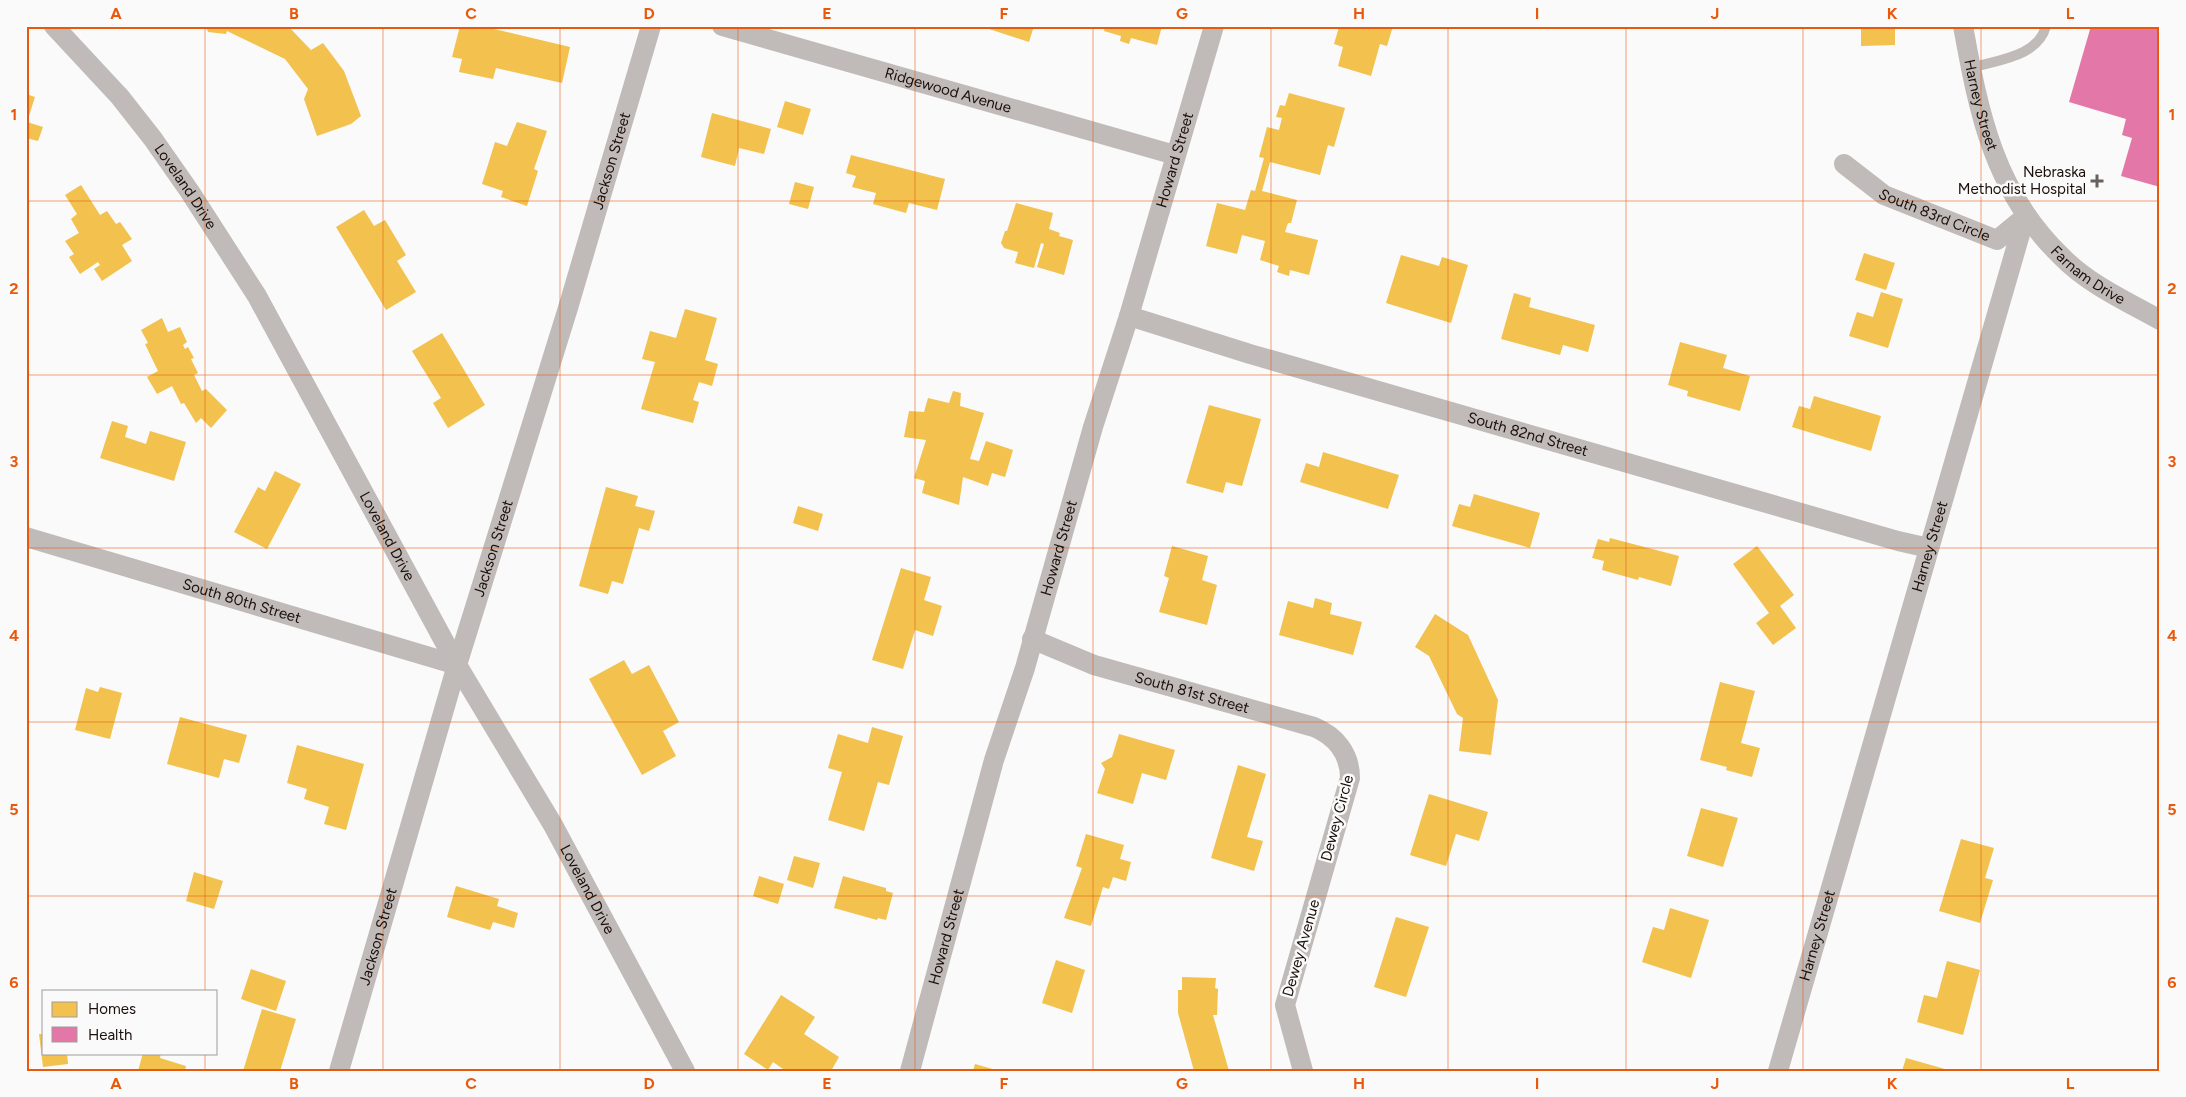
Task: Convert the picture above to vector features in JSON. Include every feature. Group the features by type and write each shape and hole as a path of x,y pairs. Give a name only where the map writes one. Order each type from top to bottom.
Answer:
{"street":[{"name":"Loveland Drive","path":"54,26 120,97 153,139 252,288 457,665 553,825 685,1071"},
{"name":"Jackson Street","path":"339,1071 457,665 568,308 651,26"},
{"name":"Ridgewood Avenue","path":"722,26 1174,155"},
{"name":"Howard Street","path":"910,1071 994,760 1032,639 1093,427 1129,316 1174,155 1214,26"},
{"name":"Harney Street","path":"1778,1071 2025,217 2010,191 1989,144 1970,68 1963,26"},
{"name":"South 83rd Circle","path":"1844,164 1884,195 1998,240 2025,217"},
{"name":"Farnam Drive","path":"2025,217 2061,257 2102,288 2160,320"},
{"name":"South 82nd Street","path":"1129,316 1250,354 1898,541 1929,548"},
{"name":"South 80th Street","path":"26,537 457,665"},
{"name":"South 81st Street","path":"1032,639 1094,665 1314,727 1326,732 1334,739 1344,753"},
{"name":"Dewey Circle","path":"1319,883 1350,778 1350,768 1344,753"},
{"name":"Dewey Avenue","path":"1303,1071 1285,1005 1319,883"}],"lane":[{"path":"1970,68 2027,52 2044,35 2046,26"}],"building: Homes":[{"path":"206,26 288,26 311,50 323,43 344,71 361,116 351,124 317,136 304,99 308,89 285,59 227,31 226,34 208,32"},
{"path":"460,26 481,26 570,47 562,83 496,68 493,79 459,72 462,59 452,57"},
{"path":"980,26 1034,26 1029,42"},
{"path":"1105,26 1162,26 1157,45 1131,38 1129,44 1120,41 1121,36 1104,31"},
{"path":"1343,26 1393,26 1387,46 1380,44 1371,76 1338,66 1343,47 1334,44 1339,27 1343,28"},
{"path":"1861,26 1895,26 1895,45 1861,46"},
{"path":"1289,93 1345,108 1334,147 1328,145 1320,175 1270,162 1262,191 1297,200 1291,223 1288,223 1285,232 1318,240 1309,275 1290,270 1289,276 1277,272 1279,266 1260,260 1265,241 1242,235 1237,254 1206,246 1217,203 1245,210 1251,190 1255,191 1264,158 1259,157 1267,127 1279,130 1282,118 1276,117 1280,105 1285,106"},
{"path":"26,94 35,97 27,122 43,127 38,141 26,138"},
{"path":"785,101 811,109 803,135 777,127"},
{"path":"712,113 771,129 764,154 739,148 735,166 701,157"},
{"path":"517,122 547,131 534,169 538,171 527,206 501,197 503,191 482,184 495,142 507,146"},
{"path":"851,155 945,179 937,210 909,203 906,213 873,204 876,193 852,187 856,176 846,173"},
{"path":"795,182 814,187 808,209 789,204"},
{"path":"81,185 100,215 107,211 116,224 120,222 132,239 122,245 132,261 102,281 94,269 100,265 98,262 80,274 69,257 74,254 65,241 79,233 71,219 77,214 65,195"},
{"path":"1016,203 1053,213 1049,229 1060,233 1059,236 1073,240 1064,275 1037,267 1044,244 1041,243 1034,268 1015,263 1018,252 1004,248 1001,243"},
{"path":"364,210 374,226 385,220 406,255 397,261 416,292 386,310 336,227"},
{"path":"1864,253 1895,263 1886,290 1855,280"},
{"path":"1401,255 1439,266 1442,257 1468,265 1451,323 1386,303"},
{"path":"1881,292 1903,299 1888,348 1849,336 1857,312 1873,317"},
{"path":"1514,293 1531,298 1529,307 1595,325 1588,352 1563,345 1560,355 1501,339"},
{"path":"685,309 717,318 705,360 718,364 712,386 699,382 693,400 699,402 693,423 641,409 655,362 642,359 650,331 676,338"},
{"path":"162,318 168,332 180,327 187,342 183,345 185,349 188,347 194,358 191,359 198,373 194,375 202,391 206,389 227,410 211,428 201,418 196,423 184,403 181,404 172,386 157,394 147,377 158,371 145,344 148,343 141,330"},
{"path":"442,333 485,405 448,428 433,403 441,398 412,351"},
{"path":"1680,342 1727,355 1723,368 1750,376 1740,411 1687,396 1688,391 1668,385"},
{"path":"953,391 961,393 960,406 984,413 970,459 979,461 986,441 1013,450 1005,477 992,473 988,486 963,477 959,505 922,493 925,481 914,478 926,440 904,437 909,411 924,412 928,398 949,403"},
{"path":"1814,396 1881,416 1871,451 1792,427 1799,406 1810,409"},
{"path":"1209,405 1261,419 1242,486 1226,482 1223,493 1186,483"},
{"path":"112,421 128,426 125,437 146,444 150,431 186,442 174,481 100,458"},
{"path":"1323,452 1399,475 1388,509 1300,482 1306,463 1319,467"},
{"path":"275,471 301,484 267,549 234,532 258,487 265,491"},
{"path":"606,487 638,496 635,506 655,511 649,531 639,528 623,584 612,581 608,594 579,586"},
{"path":"1474,494 1540,513 1530,548 1452,526 1459,504 1470,507"},
{"path":"798,506 823,514 818,531 793,523"},
{"path":"1610,538 1679,556 1671,586 1639,577 1638,580 1602,570 1604,561 1592,558 1598,539 1609,542"},
{"path":"1172,546 1208,556 1202,580 1217,585 1207,625 1159,612 1169,578 1164,576"},
{"path":"1757,546 1794,595 1780,606 1796,628 1773,645 1756,623 1769,613 1733,564"},
{"path":"901,568 931,577 924,600 942,606 933,636 915,630 903,669 872,660"},
{"path":"1315,598 1332,603 1330,614 1362,622 1353,655 1279,635 1288,601 1313,608"},
{"path":"1435,614 1468,635 1498,700 1491,755 1459,751 1463,718 1457,714 1429,656 1415,647"},
{"path":"624,660 632,674 649,665 679,722 663,731 676,756 642,775 589,679"},
{"path":"1720,682 1755,691 1741,743 1760,748 1752,777 1726,770 1727,767 1700,760"},
{"path":"100,687 122,693 110,739 75,730 86,688 98,692"},
{"path":"180,717 247,735 239,763 224,759 219,778 167,764"},
{"path":"872,727 903,736 889,785 878,782 864,831 828,820 842,772 828,768 838,734 868,743"},
{"path":"1119,734 1175,750 1166,780 1142,773 1133,804 1097,793 1105,769 1101,763 1112,757"},
{"path":"297,745 364,764 346,830 324,824 329,807 304,799 307,789 287,783"},
{"path":"1238,765 1266,774 1247,837 1263,841 1254,871 1211,858"},
{"path":"1429,794 1488,812 1479,841 1456,834 1446,866 1410,855"},
{"path":"1701,808 1738,818 1723,867 1687,856"},
{"path":"1086,834 1124,845 1120,859 1131,862 1126,881 1113,877 1109,889 1103,887 1091,926 1064,918 1082,868 1076,866"},
{"path":"1961,839 1994,848 1985,878 1993,880 1980,923 1939,911"},
{"path":"794,856 820,863 813,888 787,880"},
{"path":"194,872 223,881 214,909 186,901"},
{"path":"759,876 784,884 778,904 753,896"},
{"path":"843,876 886,888 886,891 893,893 886,920 878,918 877,920 834,908"},
{"path":"456,886 499,899 497,906 518,913 514,928 493,922 490,930 447,917"},
{"path":"1670,908 1709,920 1691,978 1642,962 1653,927 1664,930"},
{"path":"1396,917 1429,927 1406,997 1374,987"},
{"path":"1056,960 1085,970 1072,1013 1042,1003"},
{"path":"1947,961 1980,970 1963,1035 1917,1022 1924,995 1937,998"},
{"path":"251,969 286,981 276,1011 241,999"},
{"path":"1182,977 1216,978 1215,988 1218,989 1217,1015 1213,1015 1229,1071 1194,1071 1178,1013 1178,990 1182,990"},
{"path":"781,995 815,1017 804,1034 839,1057 831,1071 786,1071 773,1062 768,1070 744,1054"},
{"path":"262,1009 296,1019 280,1071 243,1071"},
{"path":"39,1034 42,1034 42,1054 67,1054 68,1064 43,1067"},
{"path":"143,1054 161,1054 160,1058 186,1066 185,1071 138,1071"},
{"path":"1906,1058 1945,1069 1944,1071 1902,1071"},
{"path":"975,1064 996,1070 996,1071 973,1071"}],"building: Health":[{"path":"2091,26 2160,26 2160,187 2121,176 2132,138 2122,135 2126,119 2069,102"}],"place":[{"name":"Nebraska Methodist Hospital","path":"2097,181"}]}
